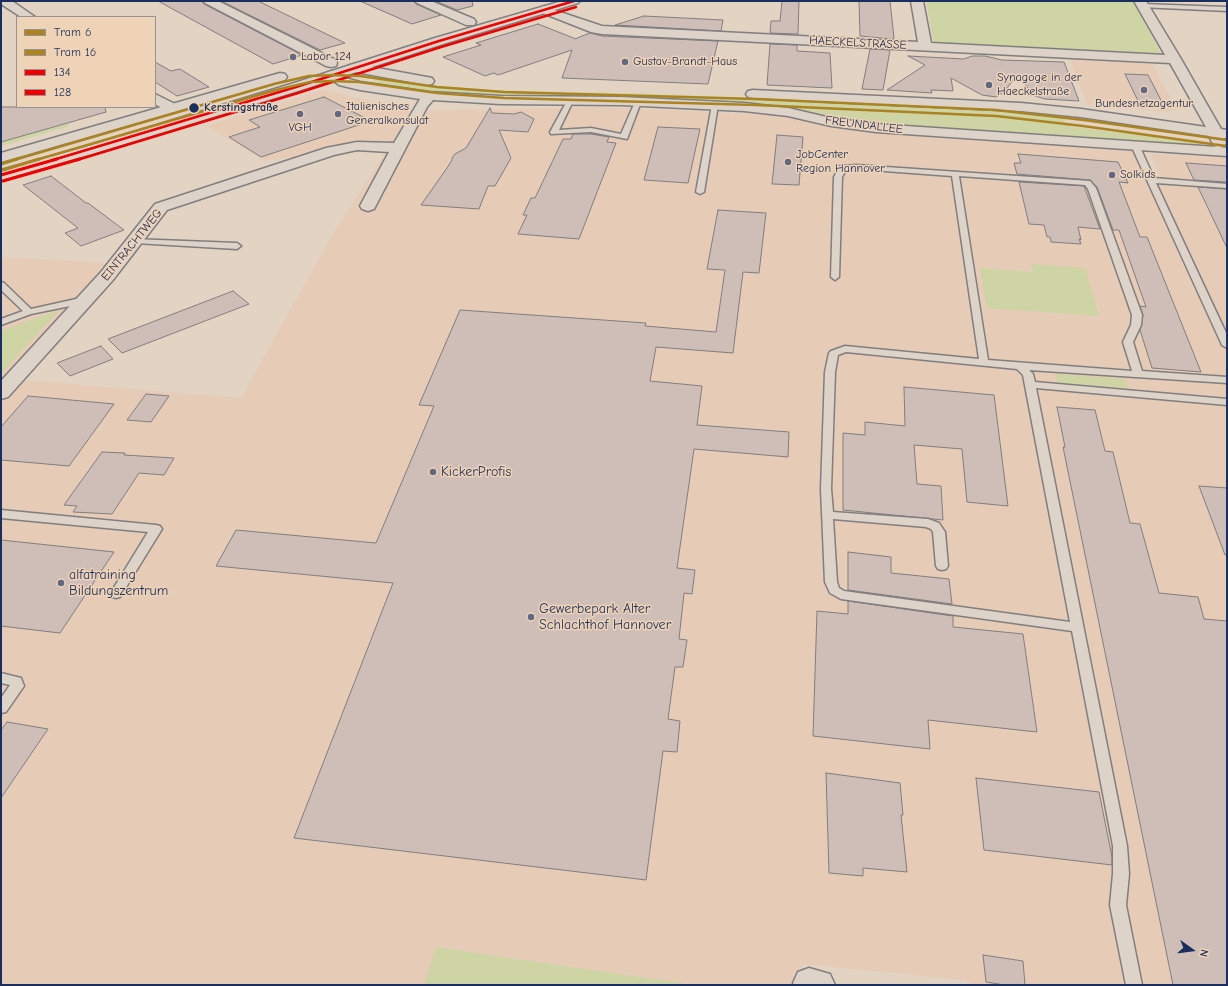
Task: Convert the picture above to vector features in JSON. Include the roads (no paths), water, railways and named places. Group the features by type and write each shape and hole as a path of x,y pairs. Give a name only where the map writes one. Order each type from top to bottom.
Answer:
{"street":[{"path":"4,1 27,16"},
{"path":"209,1 332,69"},
{"path":"421,1 470,22"},
{"path":"1,175 90,150 470,22 542,6 574,1"},
{"path":"918,1 925,46"},
{"path":"1141,3 1222,134 1225,152"},
{"path":"355,68 542,6"},
{"name":"HAECKELSTRASSE","path":"542,6 595,29 602,30 1175,59"},
{"path":"308,69 355,68 402,78 436,83"},
{"name":"FREUNDALLEE","path":"332,69 344,82 360,86 429,96 501,100 638,102 715,105 767,109 838,123 876,128 1225,152"},
{"path":"1,158 294,73"},
{"name":"FREUNDALLEE","path":"466,85 746,94 1021,107 1081,113 1222,134"},
{"path":"368,206 421,106 429,96"},
{"path":"156,99 172,108"},
{"name":"EINTRACHTWEG","path":"1,393 107,276 161,207 331,151 357,146 399,148"}],"lane":[{"path":"1141,3 1227,9"},
{"path":"570,101 554,132 588,130 607,132 624,137 638,102"},
{"path":"700,192 715,105"},
{"path":"1135,145 1227,345"},
{"path":"835,277 838,177 843,168 857,167 955,173 1087,183 1092,188 1137,315 1136,325 1128,342 1138,374"},
{"path":"955,173 984,362"},
{"path":"1151,180 1227,186"},
{"path":"135,240 237,246"},
{"path":"1,285 29,312"},
{"path":"1,322 29,312 85,300"},
{"path":"1077,627 841,595 834,590 831,582 826,489 830,388 834,353 845,349 1020,366 1227,380"},
{"path":"1020,366 1028,374 1120,846 1121,874 1118,905 1134,985"},
{"path":"1030,385 1227,402"},
{"path":"1,514 156,529 116,594"},
{"path":"828,515 928,523 935,526 939,532 942,566"},
{"path":"1,678 16,681 17,686 1,708"}],"tram line":[{"name":"6","path":"1,164 274,84 309,76 333,75 360,76 437,87 504,92 756,99 996,110 1084,120 1227,140"},
{"name":"16","path":"3,170 276,90 310,82 333,81 359,82 437,93 504,98 756,105 996,116 1083,126 1226,146"}],"place":[{"name":"Labor 124","path":"293,57"},
{"name":"Gustav-Brandt-Haus","path":"625,62"},
{"name":"Synagoge in der Haeckelstraße","path":"989,85"},
{"name":"Bundesnetzagentur","path":"1144,90"},
{"name":"Kerstingstraße","path":"194,108"},
{"name":"VGH","path":"300,114"},
{"name":"Italienisches Generalkonsulat","path":"338,114"},
{"name":"JobCenter Region Hannover","path":"788,162"},
{"name":"Solkids","path":"1112,175"},
{"name":"KickerProfis","path":"433,472"},
{"name":"alfatraining Bildungszentrum","path":"61,583"},
{"name":"Gewerbepark Alter Schlachthof Hannover","path":"531,617"}]}
